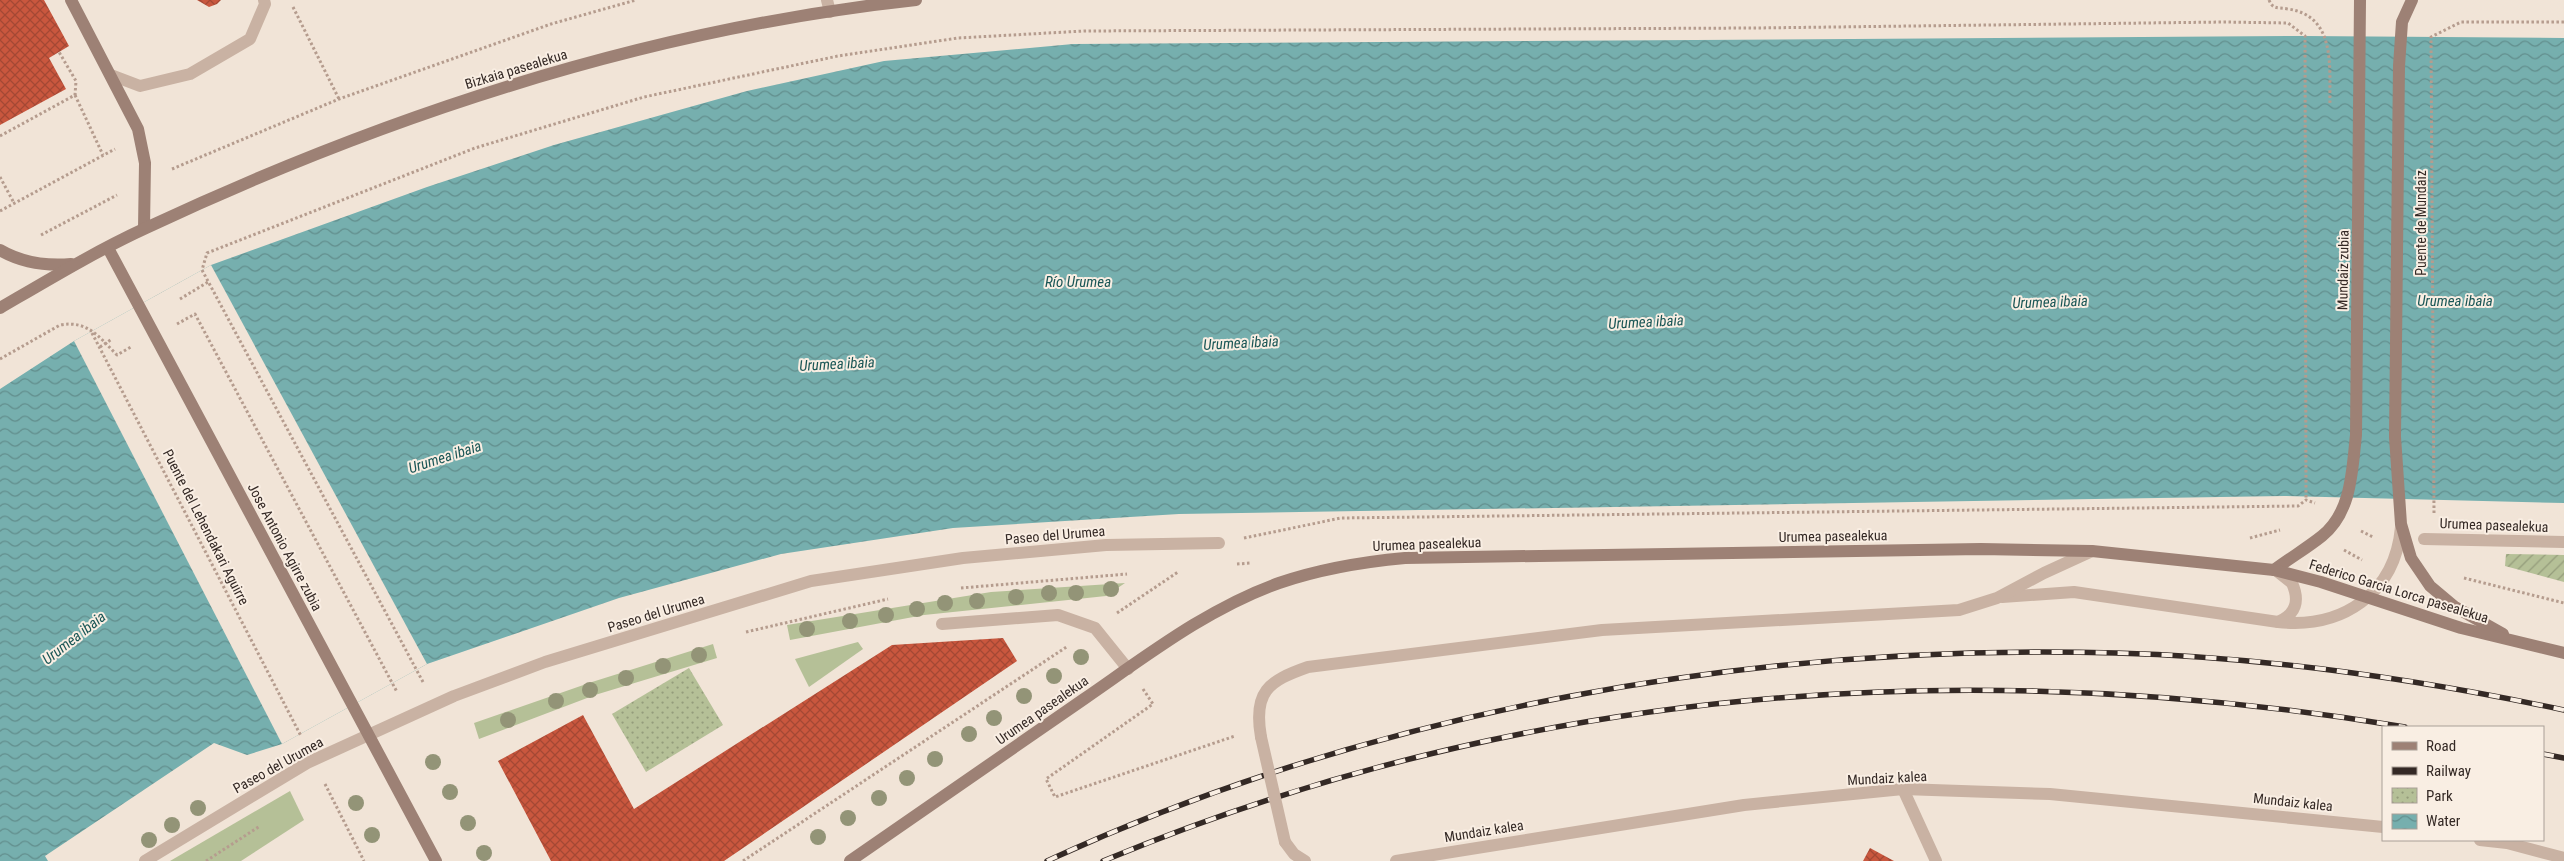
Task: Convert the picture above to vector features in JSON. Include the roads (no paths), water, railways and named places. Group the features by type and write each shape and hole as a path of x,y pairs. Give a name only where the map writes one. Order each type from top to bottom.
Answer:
{"main road":[{"path":"71,0 132,114 140,135 146,180 144,228"},
{"name":"Bizkaia pasealekua","path":"76,264 144,228 366,134 466,99 567,68 828,6 916,0"},
{"name":"Mundaiz zubia","path":"2274,570 2325,534 2338,517 2347,497 2356,435 2360,0"},
{"path":"2401,524 2395,437 2400,37 2402,22 2412,0"},
{"name":"Jose Antonio Agirre zubia","path":"108,248 436,861"},
{"path":"5,252 38,264 76,264"},
{"path":"0,308 76,264"},
{"name":"Federico Garcia Lorca pasealekua","path":"2401,524 2411,558 2430,586 2455,607 2516,641"},
{"name":"Urumea pasealekua","path":"850,861 1128,668 1237,601 1278,584 1320,570 1362,562 1405,558 1962,549 2092,551 2274,570"},
{"name":"Federico Garcia Lorca pasealekua","path":"2274,570 2321,582 2462,628 2564,653"}],"street":[{"path":"111,75 140,86 190,74 250,39 265,4 264,0"},
{"path":"1305,861 1294,854 1285,842 1257,712 1264,692 1281,677 1308,667 1602,630 1959,610 1996,598 2074,592 2292,624 2324,620 2358,605 2385,578 2391,567 2400,538 2401,524"},
{"name":"Urumea pasealekua","path":"2424,538 2564,542"},
{"name":"Paseo del Urumea","path":"145,861 314,760 454,696 545,662 810,581 964,558 1106,545 1220,543"},
{"name":"Urumea pasealekua","path":"1996,598 2044,572 2092,551"},
{"path":"2274,570 2292,583 2296,597 2293,611 2286,618 2278,622"},
{"path":"942,624 1058,614 1095,628 1128,668"},
{"path":"1903,789 1936,861"},
{"name":"Mundaiz kalea","path":"1396,861 1744,804 1903,789 2050,794 2382,827"},
{"path":"2487,841 2564,858"}],"water":[{"name":"Río Urumea","path":"2305,36 2564,38 2564,503 2284,496 1179,514 953,528 781,554 619,598 427,664 282,744 247,755 214,743 45,856 48,861 0,861 0,389 74,341 211,265 427,187 554,145 747,91 884,61 1073,44"}],"railway":[{"path":"1047,861 1173,808 1302,763 1435,726 1570,696 1706,674 1843,660 1980,653 2173,655 2342,671 2397,679 2564,710"},
{"path":"1103,861 1261,802 1420,756 1581,723 1744,701 1908,691 2072,692 2238,704 2398,726"},
{"path":"2544,754 2564,758"}],"water label":[{"name":"Urumea ibaia","path":"2455,301"},
{"name":"Urumea ibaia","path":"2050,302"},
{"name":"Urumea ibaia","path":"1646,322"},
{"name":"Urumea ibaia","path":"1241,343"},
{"name":"Urumea ibaia","path":"837,364"},
{"name":"Urumea ibaia","path":"445,457"},
{"name":"Urumea ibaia","path":"74,638"}]}
